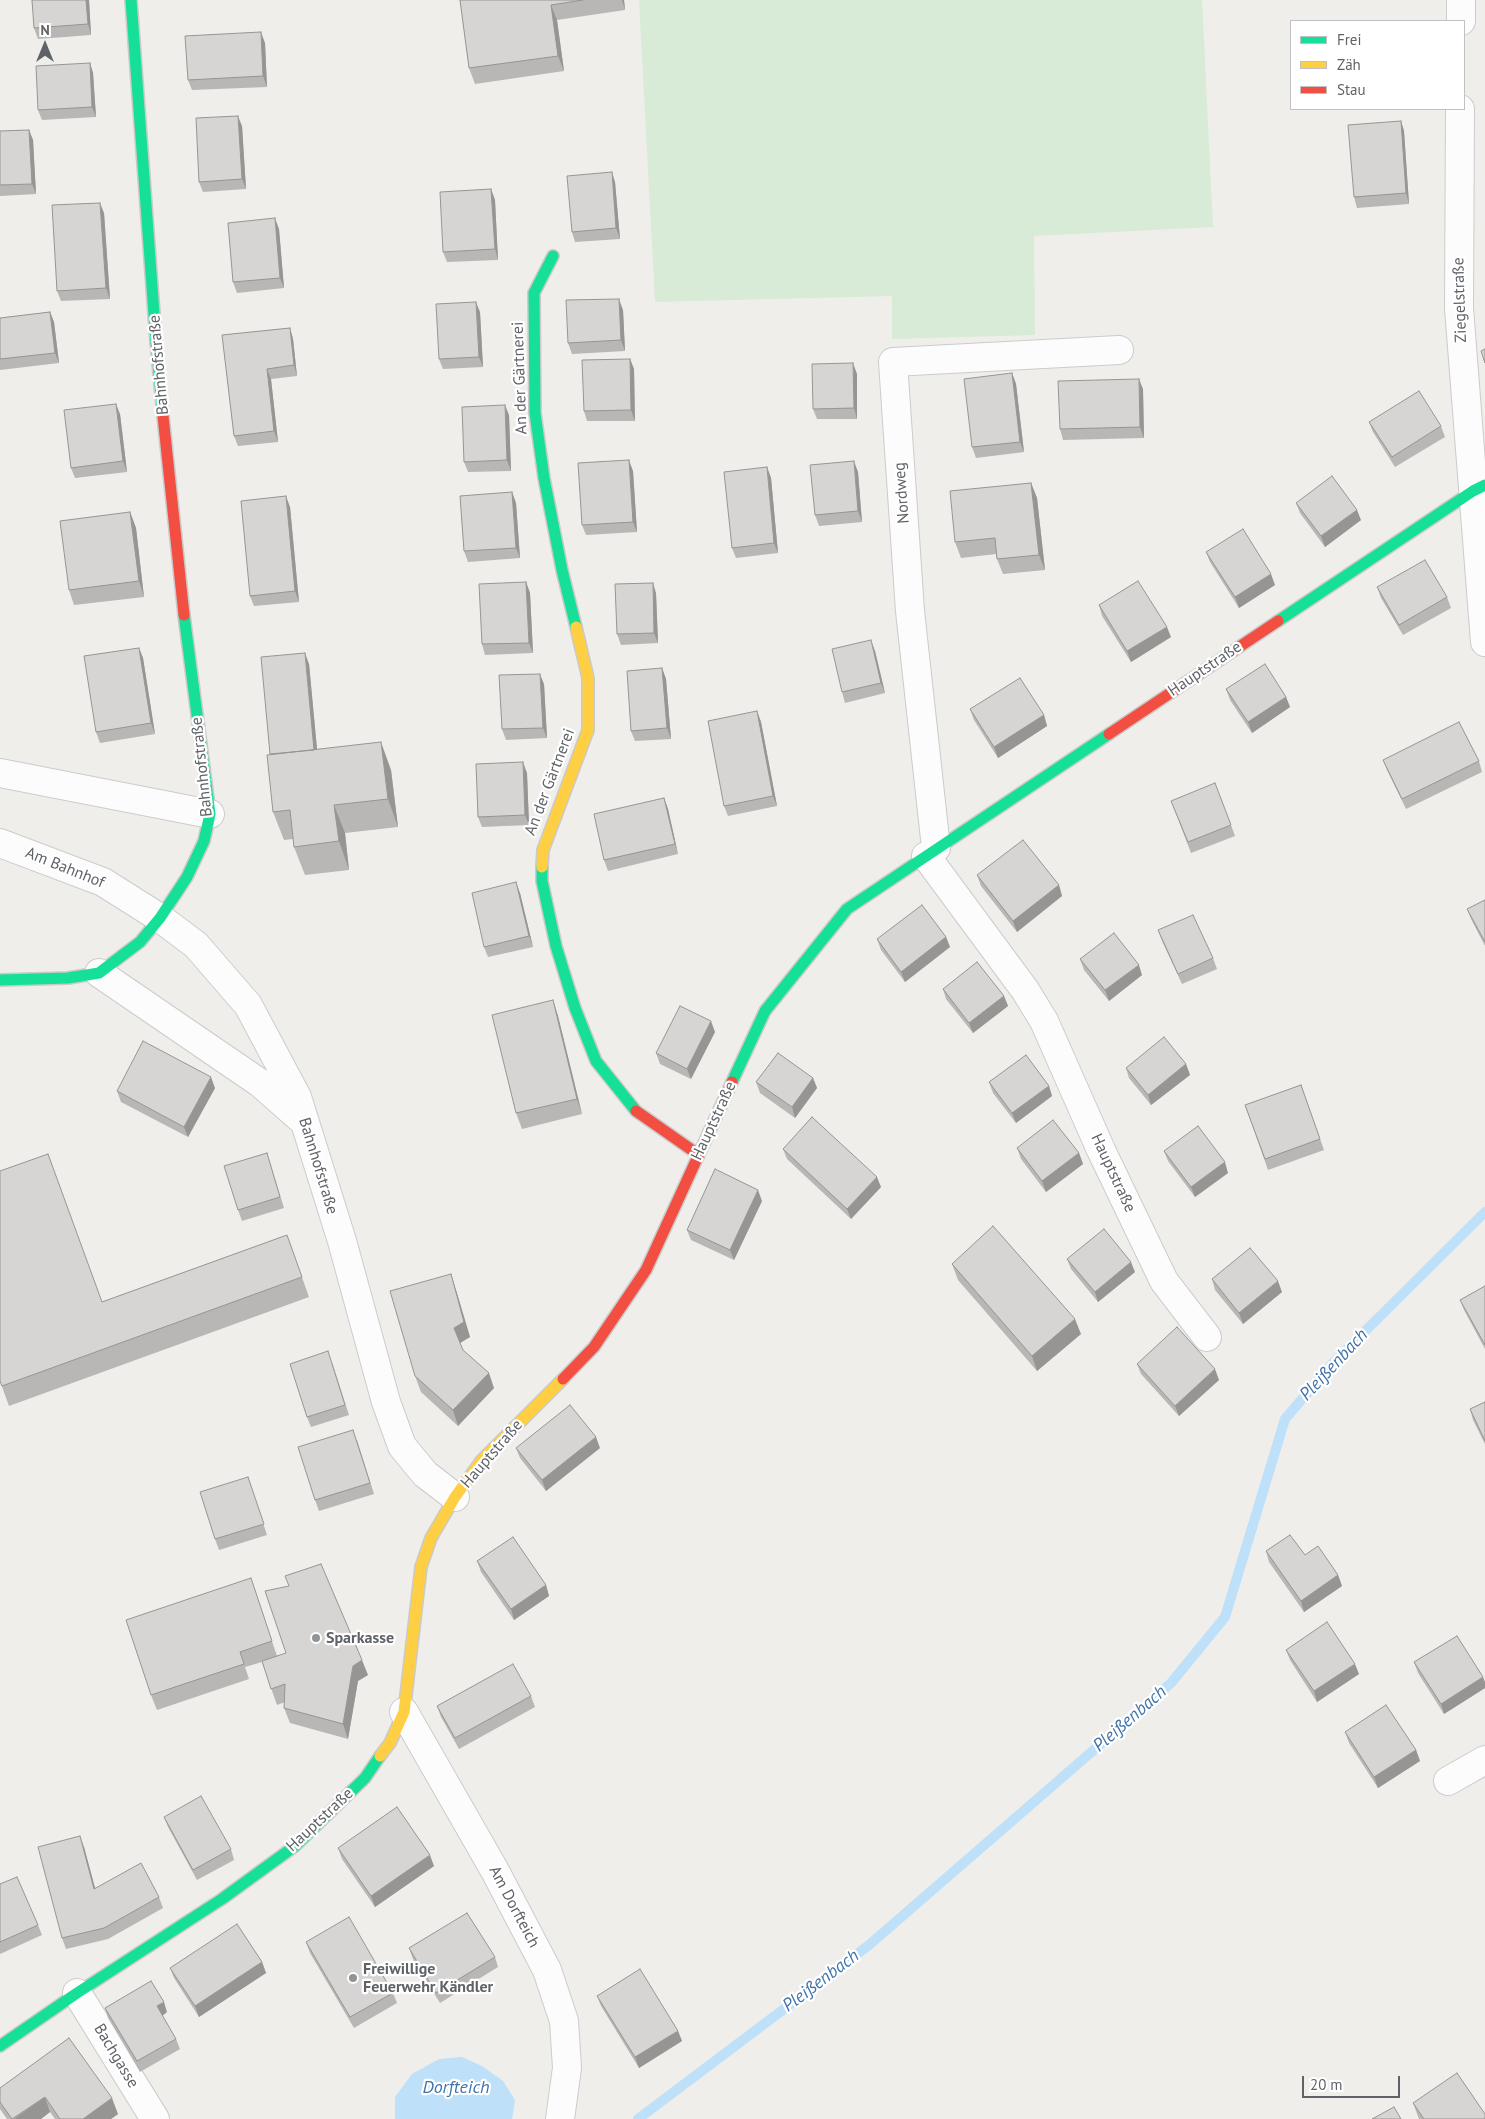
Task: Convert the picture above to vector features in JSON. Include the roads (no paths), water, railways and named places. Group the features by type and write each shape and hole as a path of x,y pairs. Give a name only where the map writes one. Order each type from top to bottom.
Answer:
{"street":[{"name":"Bahnhofstraße","path":"131,0 156,341 180,580 210,814 204,842 187,877 160,918 196,945 248,1005 297,1097 342,1241 386,1402 402,1446 426,1474 454,1497"},
{"path":"1461,0 1461,20"},
{"name":"Ziegelstraße","path":"1460,110 1459,308 1479,488 1485,642"},
{"name":"An der Gärtnerei","path":"554,256 534,293 535,413 544,478 562,570 588,678 588,730 542,850 542,881 556,946 575,1008 596,1060 635,1110 699,1155"},
{"name":"Nordweg","path":"931,852 910,611 893,362 1118,350"},
{"name":"Hauptstraße","path":"0,2046 77,1993 222,1899 295,1846 365,1778 390,1743 404,1712 421,1567 431,1538 454,1497 482,1460 594,1347 646,1270 765,1011 847,908 1479,488"},
{"path":"0,773 210,814"},
{"name":"Am Bahnhof","path":"0,842 103,882 160,918"},
{"name":"Hauptstraße","path":"931,852 1026,990 1044,1021 1101,1150 1164,1281 1206,1337"},
{"path":"0,980 68,978 99,973 140,942 160,918"},
{"path":"99,973 260,1083 305,1122"},
{"name":"Am Dorfteich","path":"404,1712 495,1871 547,1970 564,2021 567,2068 560,2119"},
{"path":"1448,1781 1485,1760"},
{"name":"Bachgasse","path":"77,1993 155,2119"}],"water":[{"name":"Dorfteich","path":"462,2057 482,2066 503,2081 515,2100 512,2119 395,2119 395,2097 412,2074 439,2059"}],"waterway":[{"name":"Pleißenbach","path":"638,2119 869,1945 1171,1683 1225,1617 1285,1419 1332,1364 1485,1212"}],"place":[{"name":"Sparkasse","path":"316,1638"},
{"name":"Freiwillige Feuerwehr Kändler","path":"353,1978"}]}
